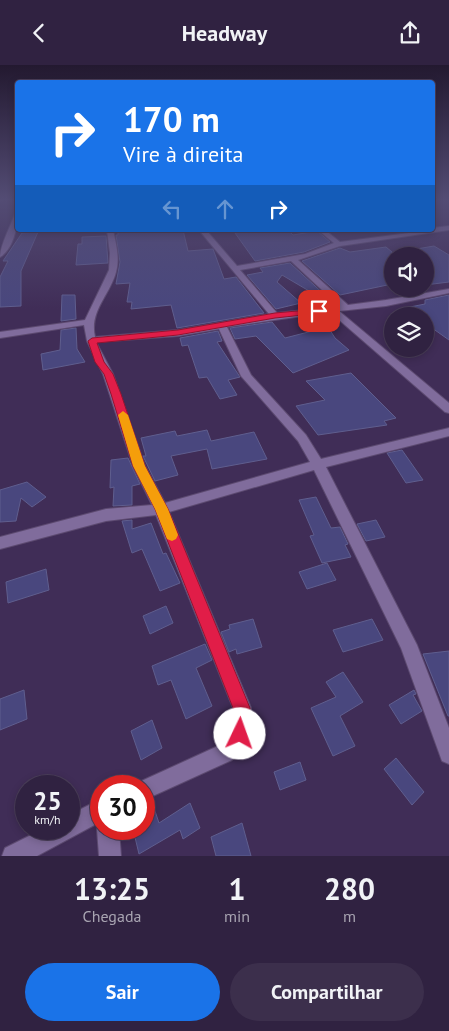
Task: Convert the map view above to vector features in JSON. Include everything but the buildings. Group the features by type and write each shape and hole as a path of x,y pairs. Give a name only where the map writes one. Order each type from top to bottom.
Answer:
{"street":[{"path":"0,255 10,236"},
{"path":"111,236 114,255 112,274 89,322 92,341 116,394 139,466 161,509 242,708 240,734 225,753 155,785"},
{"path":"207,236 275,316"},
{"path":"329,236 339,244"},
{"path":"234,269 293,259 339,244 396,236"},
{"path":"293,259 346,308"},
{"path":"92,341 178,333 275,316 333,310 436,295 449,291"},
{"path":"333,310 449,409"},
{"path":"0,335 89,322"},
{"path":"222,326 246,376 302,438 318,464 408,645 449,754"},
{"path":"0,543 106,515 161,509 318,464 449,432"},
{"path":"13,856 44,840"},
{"path":"109,840 110,856"}],"slow traffic":[{"path":"123,415 139,466 172,535"}],"route":[{"path":"240,734 242,708 161,509 139,466 116,394 92,341 178,333 252,319 319,311"}]}
